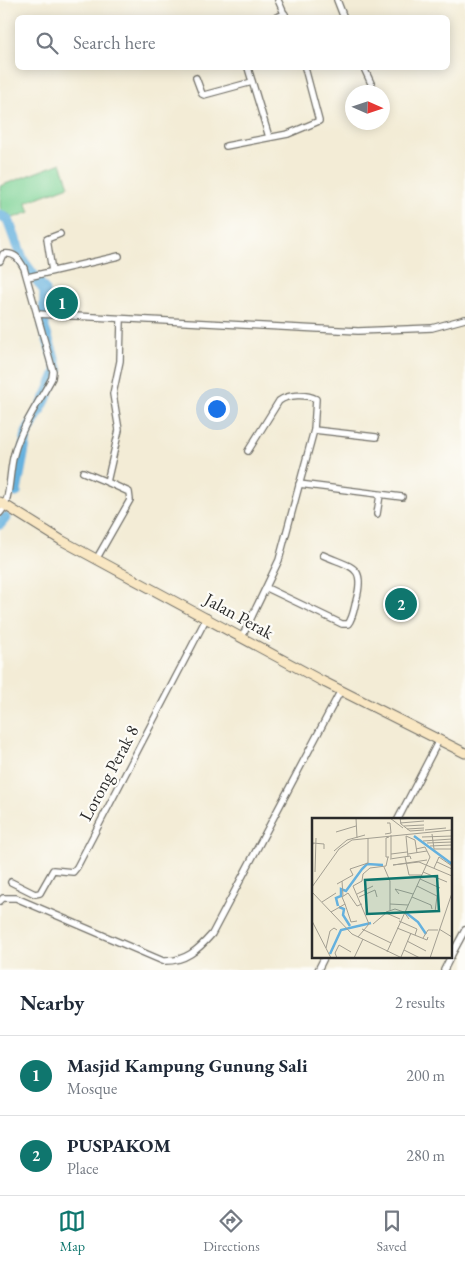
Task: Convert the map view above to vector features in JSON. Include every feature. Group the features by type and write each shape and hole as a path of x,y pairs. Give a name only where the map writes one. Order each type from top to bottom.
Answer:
{"street":[{"path":"278,0 286,15"},
{"path":"337,0 343,15"},
{"path":"249,70 270,137"},
{"path":"226,146 288,134 318,121 305,70"},
{"path":"365,70 372,85"},
{"path":"196,78 204,96 252,82"},
{"path":"52,271 47,239 60,234"},
{"path":"0,260 2,252 12,254 20,261 29,277 42,314 53,371 52,378 16,446 2,507"},
{"path":"29,277 119,256"},
{"path":"42,314 121,320 358,331 432,328 465,319"},
{"path":"107,482 119,430 113,394 120,361 121,320"},
{"path":"242,637 279,560 314,430 316,399 288,396 275,405 248,451"},
{"path":"314,430 376,437"},
{"path":"83,472 129,492 130,500 97,558"},
{"path":"299,484 402,498"},
{"path":"377,514 380,494"},
{"name":"Jalan Perak","path":"2,507 341,690 465,753"},
{"path":"267,588 342,624 348,624 361,584 360,577 356,571 323,555"},
{"name":"Lorong Perak 8","path":"12,882 35,894 40,893 53,870 73,872 77,867 207,617"},
{"path":"0,901 3,898 16,898 163,961 174,962 184,959 212,934 341,690"},
{"path":"399,818 439,740"},
{"path":"452,954 465,930"},
{"path":"318,970 325,958"},
{"path":"444,970 450,958"}],"green space":[{"path":"61,163 69,186 26,202 30,212 13,218 3,212 0,208 0,186"}],"waterway":[{"path":"0,215 8,220 23,261 45,291 44,328 58,370 45,400 27,433 16,492"},
{"path":"0,524 5,518"}],"place":[{"name":"Masjid Kampung Gunung Sali","path":"62,303"},
{"name":"PUSPAKOM","path":"401,604"}]}
